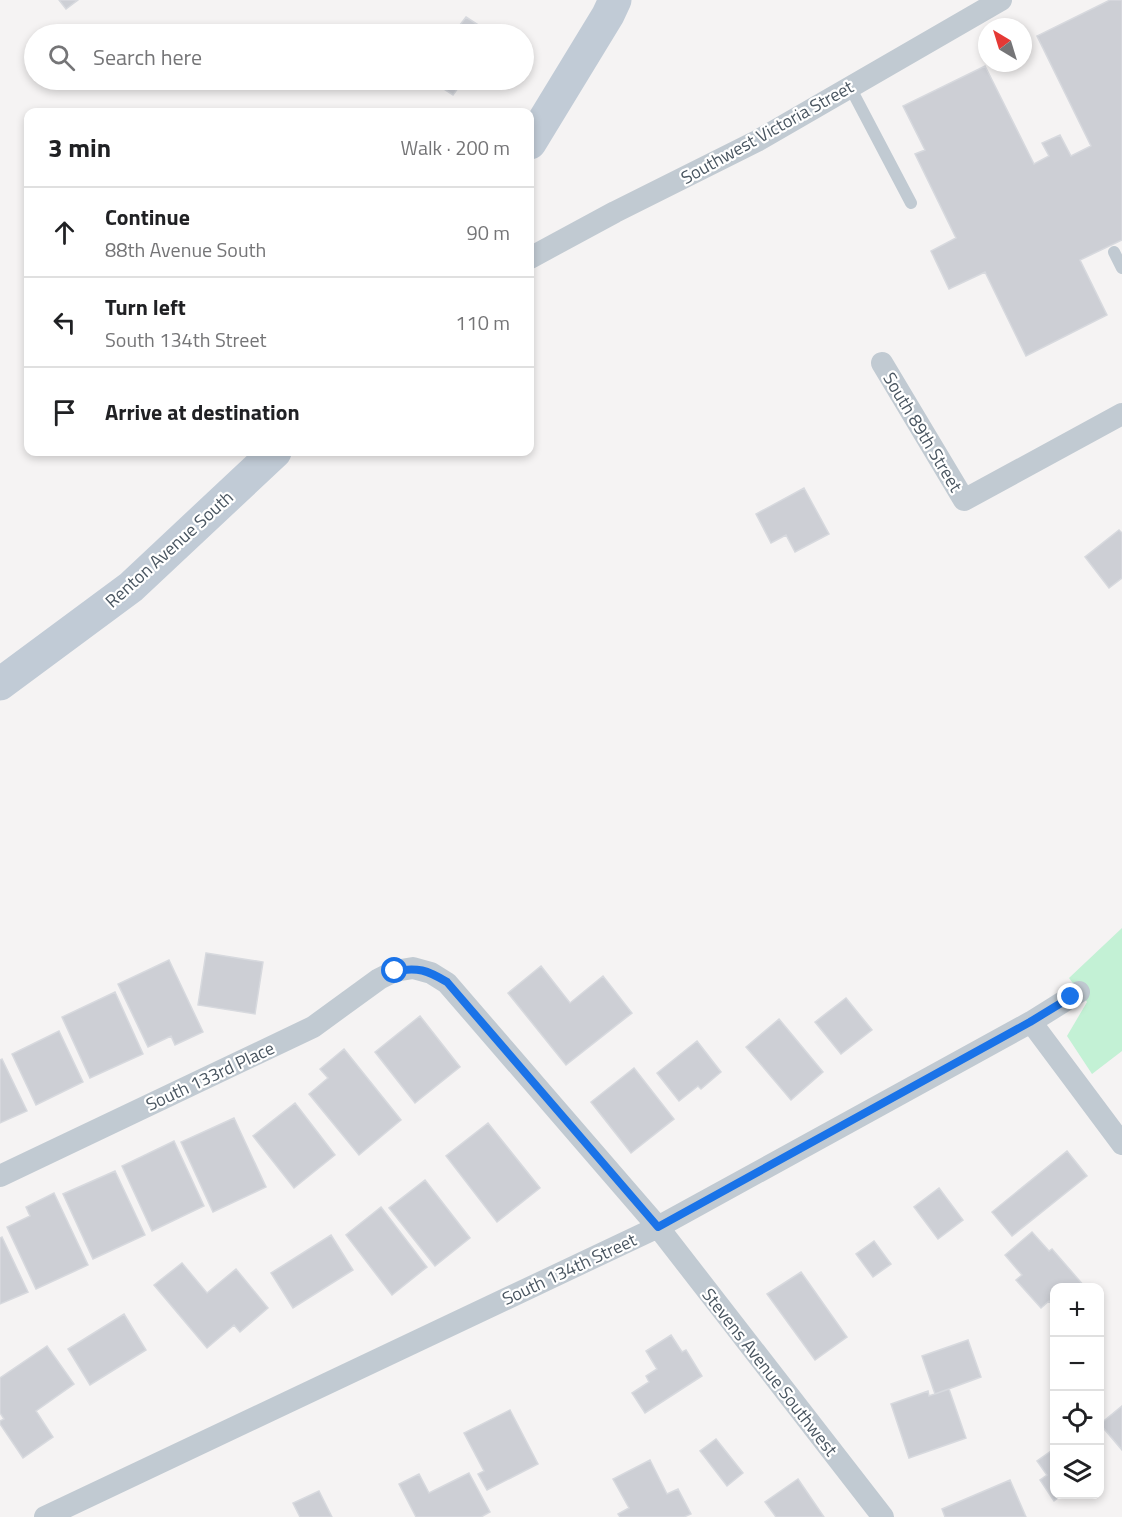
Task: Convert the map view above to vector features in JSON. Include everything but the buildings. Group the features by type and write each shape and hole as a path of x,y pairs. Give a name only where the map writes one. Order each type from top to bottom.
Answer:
{"main road":[{"path":"534,136 615,0"},
{"name":"Renton Avenue South","path":"0,684 131,586 271,456"}],"street":[{"name":"Southwest Victoria Street","path":"534,256 615,212 757,141 1001,0"},
{"name":"South 89th Street","path":"882,363 964,500 1122,414"},
{"name":"South 133rd Place","path":"0,1176 313,1027 379,979 395,971 413,968"},
{"name":"Stevens Avenue Southwest","path":"413,968 431,973 447,982 658,1227 883,1517"},
{"name":"South 134th Street","path":"45,1517 658,1227 1030,1022 1079,992"},
{"path":"1030,1022 1122,1144"}],"lane":[{"path":"850,87 911,203"},
{"path":"1114,252 1122,268"}],"green space":[{"path":"1122,928 1122,1051 1092,1074 1067,1036 1087,1002 1069,978"}],"route":[{"path":"395,971 413,968 431,973 447,982 658,1227 1030,1022 1071,997"}]}
